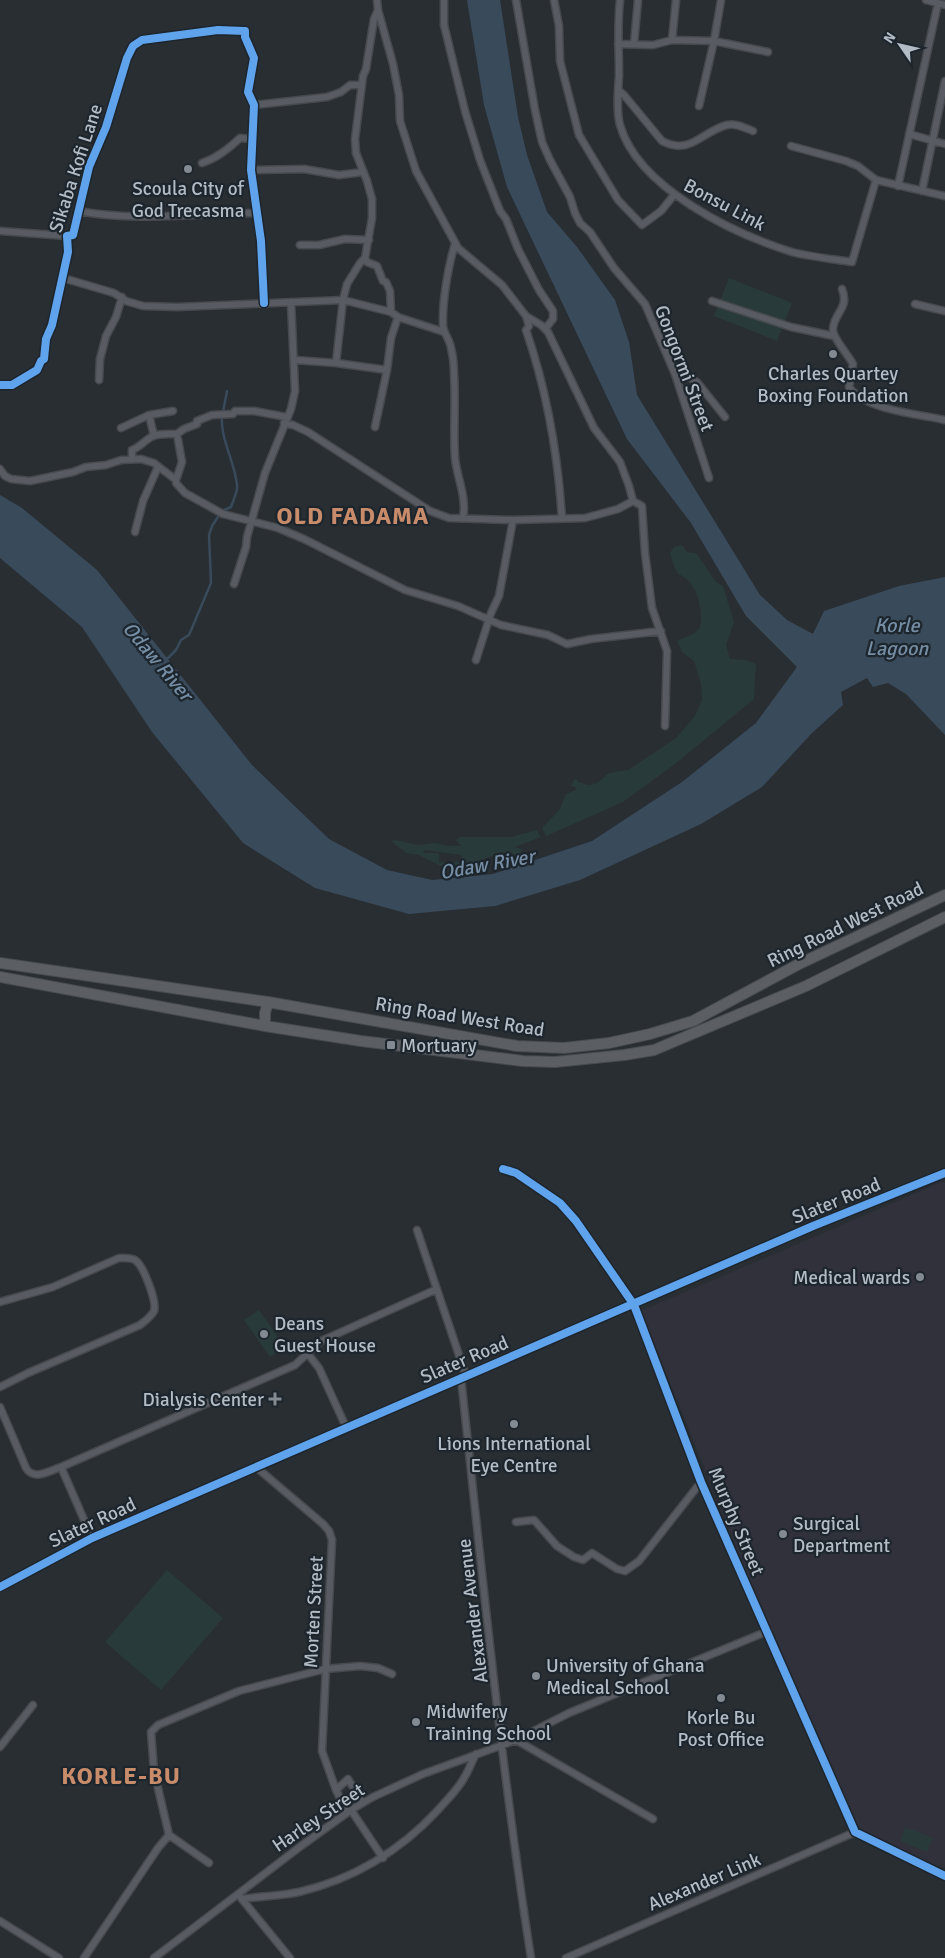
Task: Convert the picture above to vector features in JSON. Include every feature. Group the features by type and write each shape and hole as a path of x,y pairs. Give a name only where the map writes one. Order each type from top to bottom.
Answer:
{"main road":[{"name":"Ring Road West Road","path":"0,963 268,1002 517,1046 564,1048 596,1045 650,1034 693,1021 800,964 945,895"},
{"name":"Ring Road West Road","path":"0,977 265,1026 362,1041 523,1061 555,1062 654,1050 759,1007 821,979 945,917"},
{"path":"265,1026 265,1013 268,1002"}],"street":[{"path":"377,0 399,95 400,121 416,171 455,244 502,285 526,316 548,332 594,428 620,462 629,486 632,501"},
{"path":"444,0 444,25 465,111 480,160 500,212 506,219 539,290 553,311 553,319 545,329"},
{"name":"Gongormi Street","path":"516,0 542,142 570,197 580,223 590,232 614,268 645,304 672,367 709,478"},
{"path":"554,0 560,62 568,100 578,135 596,166 618,200 642,224 661,211 674,195"},
{"name":"Bonsu Link","path":"620,0 618,90 620,124 626,140 638,160 674,195 739,232 764,242 794,252 852,262 876,180"},
{"path":"634,44 638,0"},
{"path":"672,40 676,0"},
{"path":"699,106 721,0"},
{"path":"898,186 941,4 928,0"},
{"path":"336,363 343,300 347,284 365,258 369,240 372,199 356,154 355,139 362,85 374,19 378,10"},
{"name":"Sikaba Kofi Lane","path":"0,385 12,385 37,370 44,359 46,338 52,325 68,252 67,236 74,235 89,167 106,127 133,46 137,42 218,30 238,29 245,31 247,42 254,58 248,92 254,105"},
{"path":"618,44 653,45 672,40 714,41 768,52"},
{"path":"922,191 945,81"},
{"path":"264,303 257,213 251,170 254,105 327,97 341,92 350,85 362,85"},
{"path":"618,90 662,141 669,145 692,144 726,125 735,124 754,131"},
{"path":"909,134 945,144"},
{"path":"202,163 211,160 228,149 240,138 252,139"},
{"path":"791,146 846,161 858,166 876,180 945,195"},
{"path":"251,170 304,169 339,174 363,172"},
{"path":"78,211 100,215 151,217 210,213 257,213"},
{"path":"0,232 67,236"},
{"path":"300,245 319,245 345,239 369,240"},
{"path":"455,244 447,286 444,332 451,346 454,362 453,438 457,472 465,509 463,518"},
{"path":"365,258 367,262 376,266 383,281 386,282 390,291 391,312"},
{"path":"63,278 95,287 122,297 126,301 143,306 165,308 343,300 391,312 398,317 444,332"},
{"path":"842,289 846,298 843,310 836,318 833,330 834,336 853,364 849,387 854,395 884,407 945,420"},
{"path":"99,380 100,359 106,336 116,317 122,297"},
{"path":"712,301 791,327 834,336"},
{"path":"234,584 246,548 251,521 265,473 291,409 295,391 291,302"},
{"path":"916,304 945,311"},
{"path":"526,316 528,326 526,330 540,374 558,465 562,518"},
{"path":"375,427 387,370 390,338 398,317"},
{"path":"295,360 387,370"},
{"path":"672,367 696,382 725,416"},
{"path":"121,428 150,415 172,411"},
{"path":"132,459 132,450 154,436 177,434 197,424 199,420 222,414 234,414 235,411 254,411 285,420 324,441 430,511 450,518 513,520 585,518 618,509 632,501"},
{"path":"150,415 154,436"},
{"path":"176,480 182,462 177,434"},
{"path":"0,469 5,476 11,479 30,481 121,460 141,459 154,463 176,480 176,483 185,493 223,514 278,528 304,539 405,590 458,606 502,625 548,635 567,644 591,639 657,632"},
{"path":"135,532 143,501 158,467"},
{"path":"632,501 642,506 651,599 657,632 667,651 665,726"},
{"path":"476,660 491,613 499,596 513,520"},
{"name":"Murphy Street","path":"503,1169 516,1173 560,1203 576,1221 634,1305 701,1482 855,1832"},
{"name":"Slater Road","path":"0,1587 92,1538 813,1226 945,1173"},
{"name":"Alexander Avenue","path":"417,1230 464,1377 502,1743 531,1958"},
{"path":"0,1302 53,1286 120,1258 128,1258 135,1260 142,1266 155,1302 151,1316 140,1326 28,1373 0,1387"},
{"path":"0,1407 29,1474 36,1476 61,1467 295,1365 321,1341 437,1289"},
{"path":"308,1354 319,1368 346,1428"},
{"path":"61,1467 92,1538"},
{"name":"Morten Street","path":"256,1467 322,1524 329,1531 332,1540 322,1751 336,1790 383,1858"},
{"path":"516,1522 534,1520 557,1546 574,1557 583,1560 592,1553 617,1569 625,1571 639,1561 701,1482"},
{"name":"Harley Street","path":"154,1958 236,1894 349,1811 363,1803 424,1774 502,1743 516,1740 569,1713 768,1631"},
{"path":"209,1863 169,1835 154,1770 152,1729 239,1691 325,1669 360,1666 378,1668 392,1674"},
{"path":"0,1747 33,1705"},
{"path":"516,1740 654,1819"},
{"path":"242,1899 297,1892 318,1887 361,1870 383,1858 403,1844 424,1825 448,1799 464,1778 476,1754"},
{"path":"336,1790 348,1779 363,1803"},
{"path":"855,1832 945,1876"},
{"name":"Alexander Link","path":"566,1958 855,1832"},
{"path":"84,1958 158,1848 169,1835"},
{"path":"236,1894 290,1958"},
{"path":"0,1921 59,1958"}],"shaded area":[{"path":"729,278 792,303 777,341 714,316"},
{"path":"682,545 687,552 696,553 716,582 723,586 734,622 726,645 730,659 746,660 756,664 754,699 675,764 623,802 546,836 542,828 560,809 566,794 576,790 575,787 571,786 574,780 577,779 578,782 589,785 597,783 609,773 628,770 676,738 695,716 702,700 701,684 694,661 682,652 677,641 693,634 700,628 701,613 695,589 685,578 678,574 670,553 674,547"},
{"path":"537,830 541,837 515,847 522,849 517,856 490,857 470,868 464,862 461,855 425,850 423,853 439,853 439,862 453,863 457,861 463,865 461,868 443,867 419,855 406,853 391,841 395,840 418,845 435,843 448,846 462,846 456,840 460,837 511,837"},
{"path":"942,1182 945,1183 945,1868 865,1838 848,1822 641,1311"},
{"name":"Deans Guest House","path":"259,1310 285,1347 270,1357 244,1320"},
{"path":"167,1570 223,1618 161,1690 105,1642"},
{"path":"905,1827 933,1838 927,1852 900,1841"}],"water":[{"path":"467,0 500,0 518,117 527,155 547,212 577,247 615,300 629,342 637,395 760,595 787,620 813,634 824,611 899,586 945,577 945,735 906,694 888,683 873,687 867,678 841,692 843,705 812,733 762,787 701,824 580,880 495,906 409,914 315,888 243,843 152,732 82,627 0,558 0,495 22,508 97,570 252,765 329,839 387,870 432,880 493,874 592,841 682,782 756,723 797,667 746,616 691,523 627,439 507,187 484,105"}],"waterway":[{"path":"223,412 227,391"},
{"path":"222,416 223,433 234,468 237,487 231,507 222,511"},
{"name":"Odaw River","path":"166,660 176,650 181,640 189,635 211,583 209,535 212,526 220,514"}],"cycle path":[{"path":"0,385 12,385 37,370 44,359 46,339 52,325 68,252 67,236 73,235 89,167 106,127 127,58 133,46 142,40 218,30 245,31 245,37 254,58 248,92 254,105 251,170 261,241 264,303"},
{"path":"503,1169 516,1173 560,1203 576,1221 634,1305 701,1482 855,1832 945,1876"},
{"path":"0,1587 92,1538 813,1226 945,1173"}],"place":[{"name":"Scoula City of God Trecasma","path":"188,169"},
{"name":"Charles Quartey Boxing Foundation","path":"833,354"},
{"name":"Mortuary","path":"391,1045"},
{"name":"Medical wards","path":"920,1277"},
{"name":"Deans Guest House","path":"264,1334"},
{"name":"Dialysis Center","path":"275,1399"},
{"name":"Lions International Eye Centre","path":"514,1424"},
{"name":"Surgical Department","path":"783,1534"},
{"name":"University of Ghana Medical School","path":"536,1676"},
{"name":"Korle Bu Post Office","path":"721,1698"},
{"name":"Midwifery Training School","path":"416,1722"}],"district":[{"name":"OLD FADAMA","path":"353,516"},
{"name":"KORLE-BU","path":"121,1776"}],"water label":[{"name":"Korle Lagoon","path":"897,636"}]}
